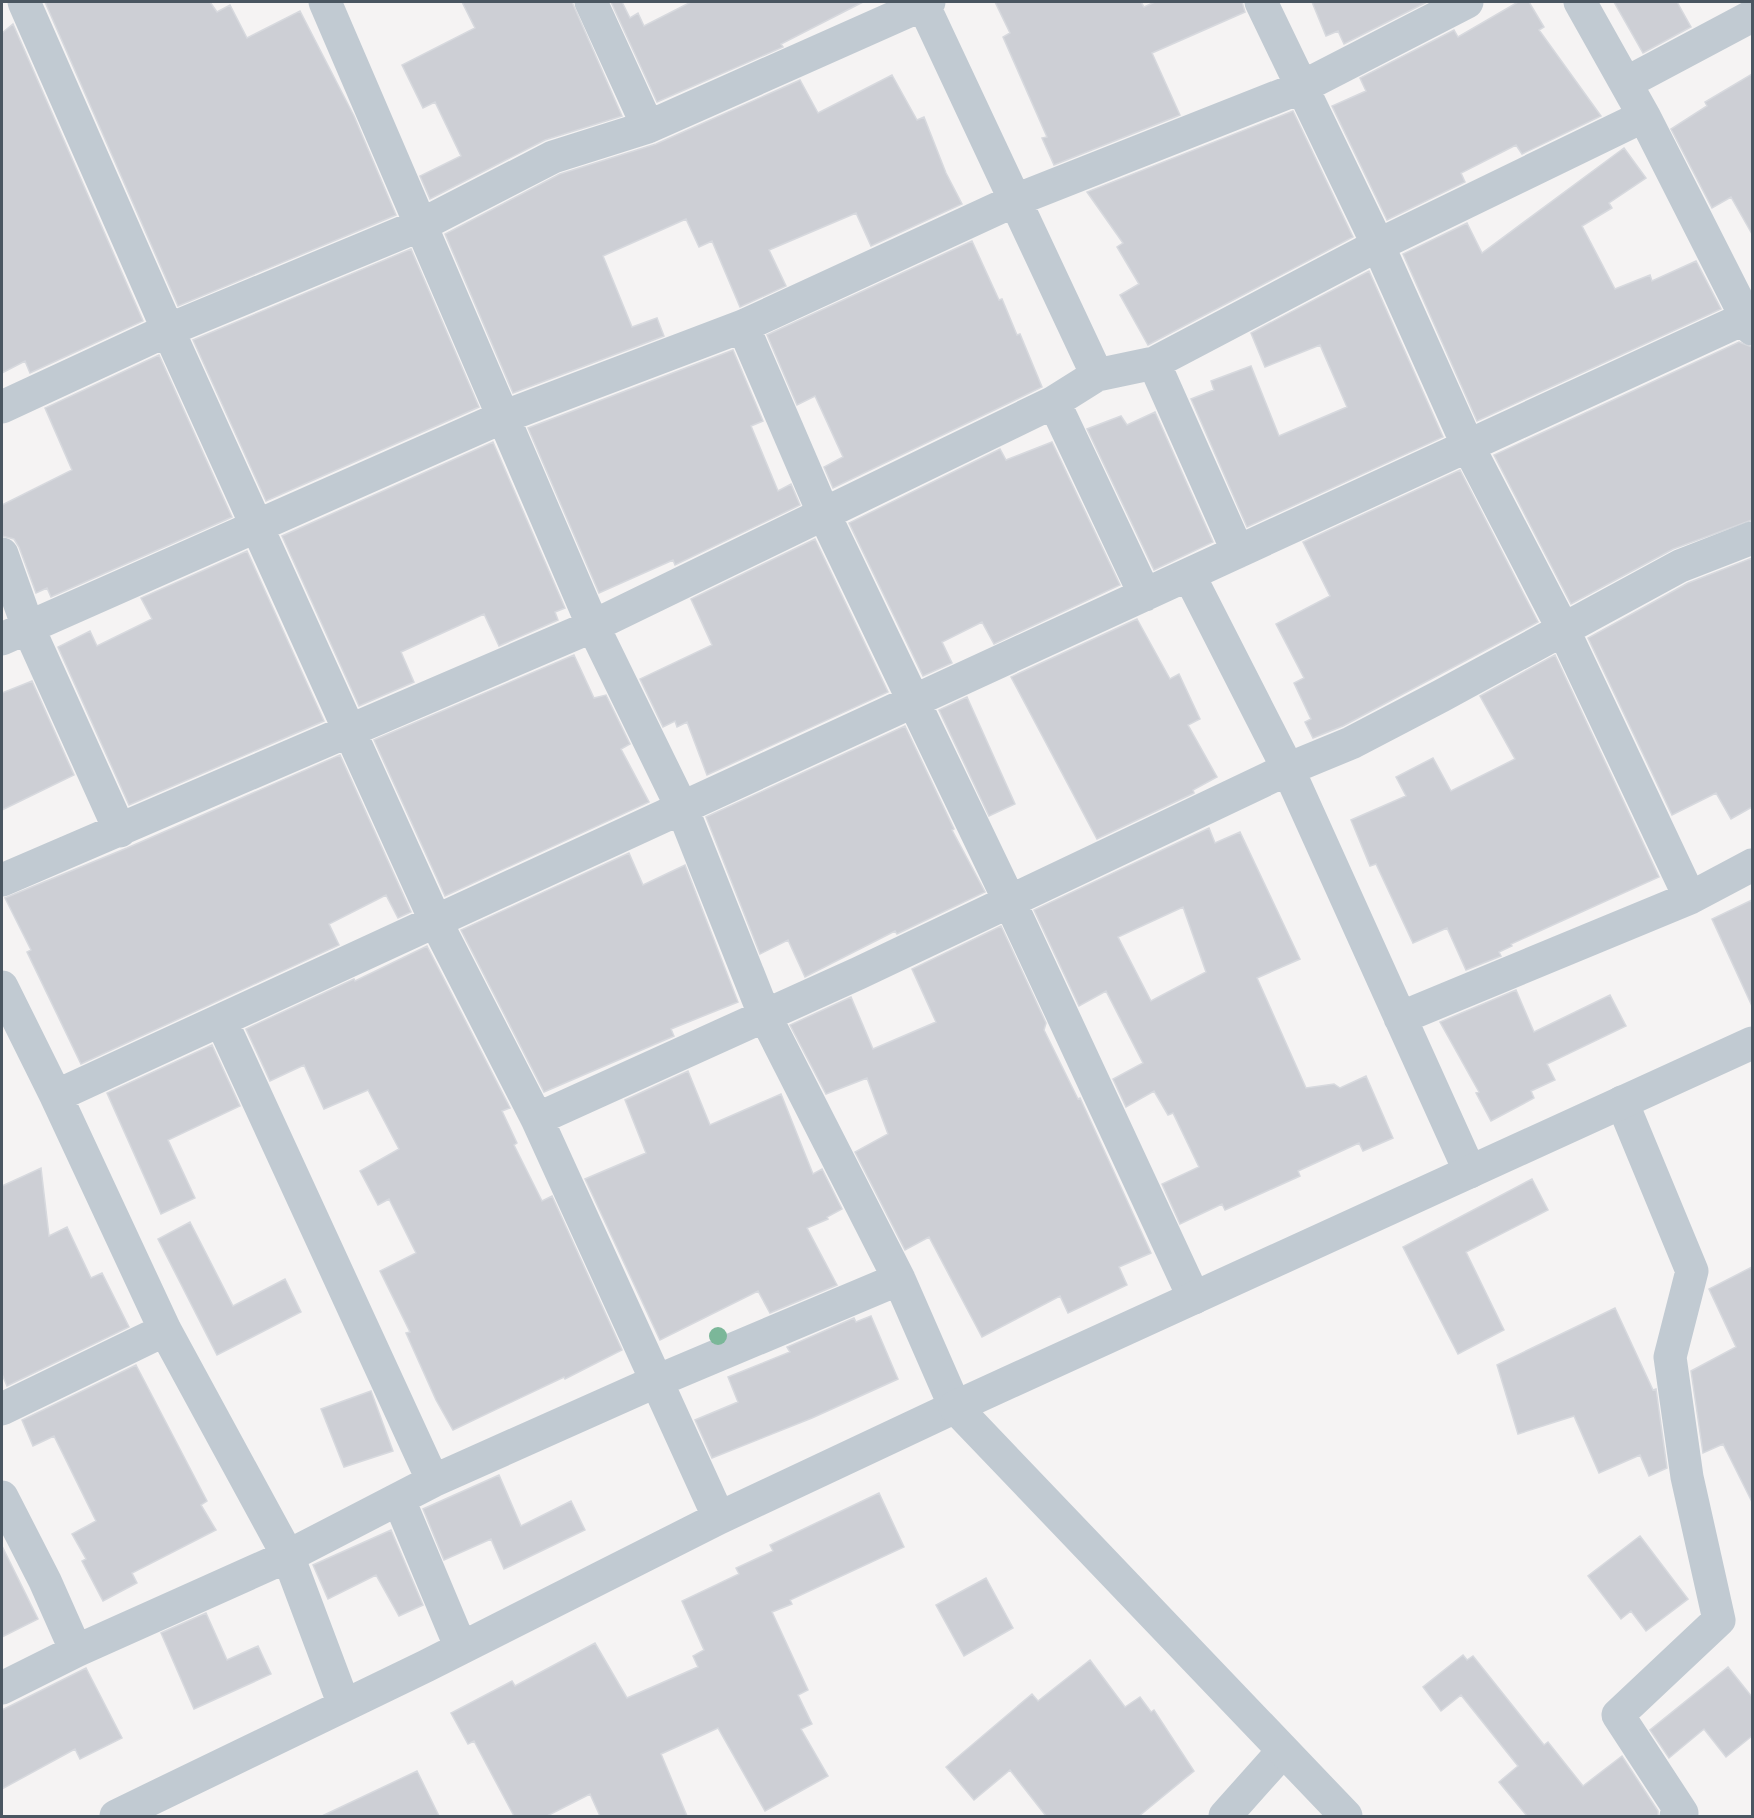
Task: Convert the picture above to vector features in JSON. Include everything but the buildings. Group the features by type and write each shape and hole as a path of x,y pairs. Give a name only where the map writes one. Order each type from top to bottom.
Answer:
{"street":[{"path":"24,2 168,330 436,921 537,1119 719,1518"},
{"path":"325,2 423,224 593,626 682,808 764,1014 899,1279 955,1407 1346,1816"},
{"path":"591,2 648,127"},
{"path":"2,407 168,330 423,224 553,157 648,127 925,2 1097,375"},
{"path":"1262,2 1378,245 1468,446 1563,630 1690,898"},
{"path":"15,633 503,417 742,326 1016,200 1302,87 1467,2"},
{"path":"56,1096 1468,446 1751,321 1644,116 1580,2"},
{"path":"1626,83 1752,16"},
{"path":"2,880 593,626 1054,402 1097,375 1154,363 1378,245 1644,116"},
{"path":"742,326 824,512 912,702 1009,900 1194,1298"},
{"path":"1154,363 1238,552"},
{"path":"1054,402 1145,595"},
{"path":"537,1119 764,1014 859,973 1288,769 1351,743 1680,566 1752,538"},
{"path":"2,554 15,633 120,831"},
{"path":"1189,575 1288,769 1470,1172"},
{"path":"1400,1018 1690,898 1752,865"},
{"path":"4,1000 56,1096 165,1330 288,1556 344,1705"},
{"path":"221,1020 433,1481"},
{"path":"116,1816 461,1648 719,1518 955,1407 1752,1043"},
{"path":"1622,1102 1692,1270 1670,1357 1687,1477 1719,1620 1618,1715 1682,1813 1676,1816"},
{"path":"2,1688 76,1651 288,1556 433,1481 657,1381 899,1279"},
{"path":"2,1409 165,1330"},
{"path":"2,1497 10,1530 76,1651"},
{"path":"399,1500 461,1648"},
{"path":"1225,1816 1283,1751"}]}
